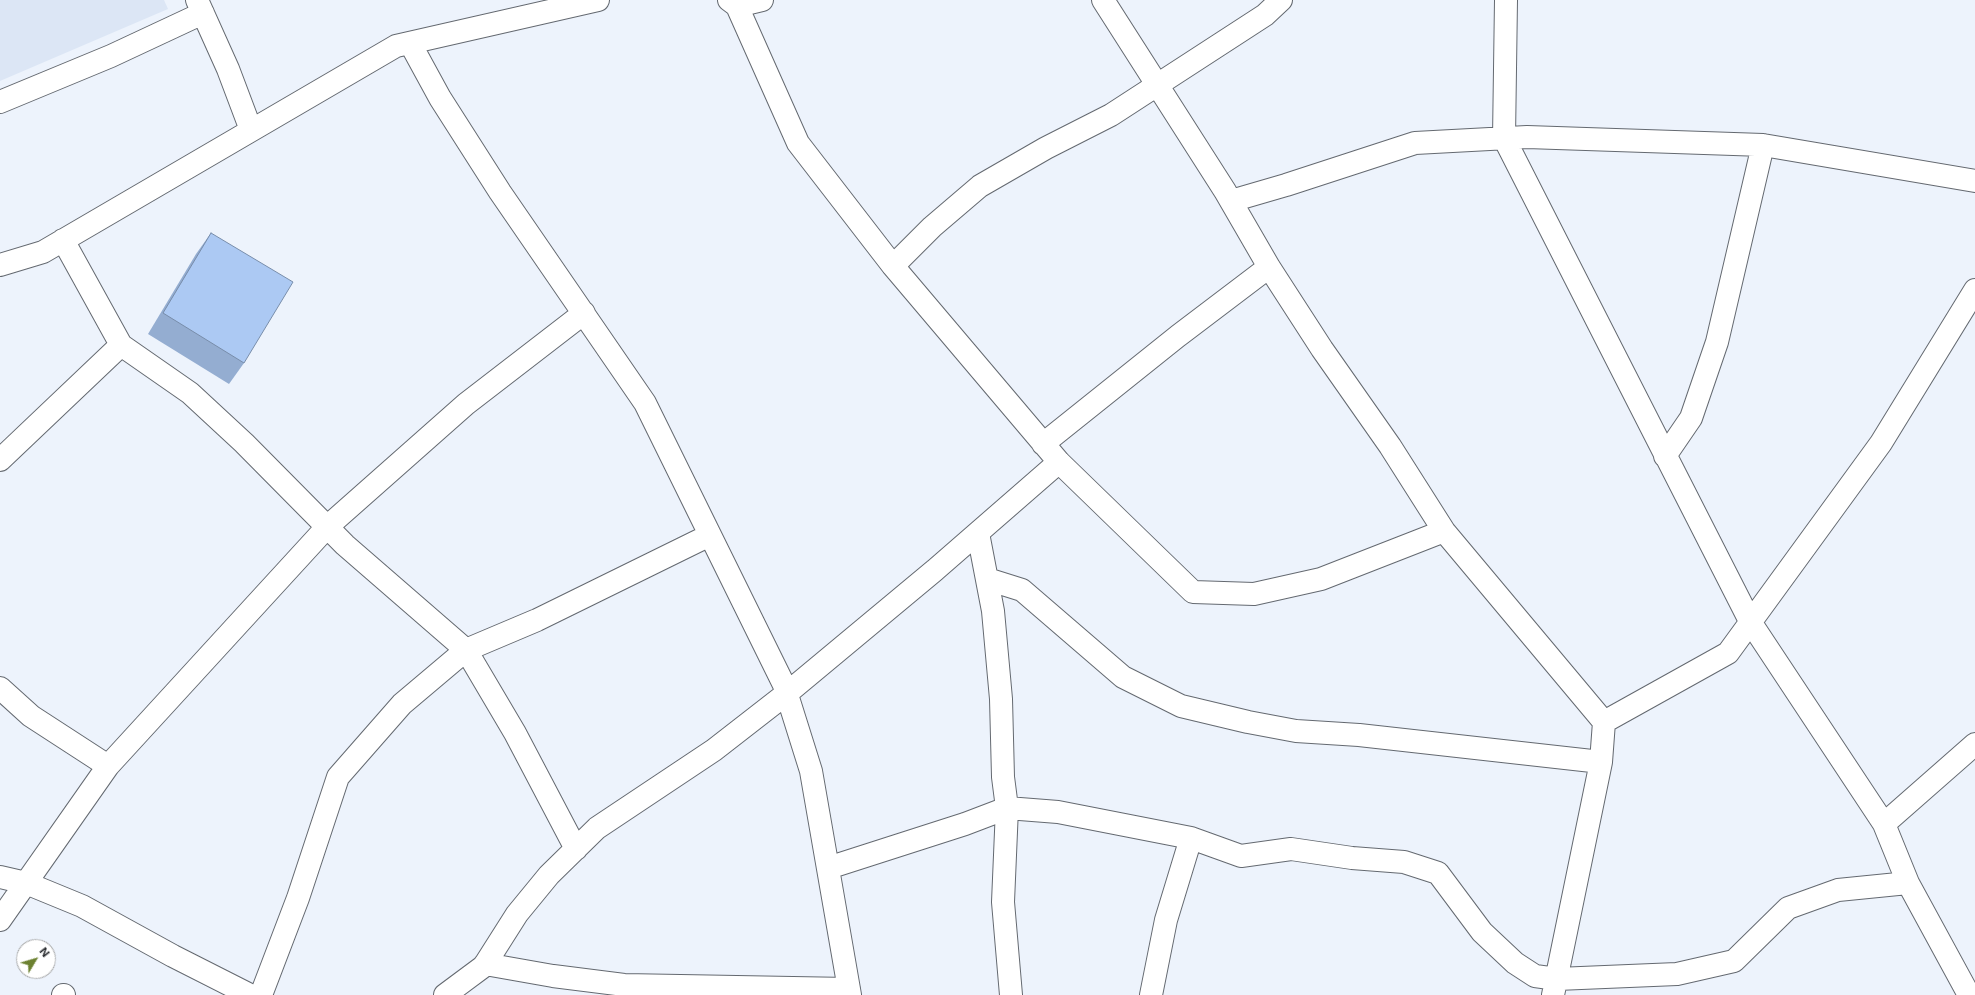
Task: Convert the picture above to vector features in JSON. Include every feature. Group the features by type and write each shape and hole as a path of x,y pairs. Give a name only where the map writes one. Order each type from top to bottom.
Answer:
{"street":[{"path":"0,265 43,252 396,46 557,5 598,0"},
{"path":"762,0 733,3 798,143 893,266 1059,462 1193,592 1254,594 1321,579 1444,531"},
{"path":"1103,0 1158,84 1231,201 1269,267 1322,349 1390,446 1444,531 1604,722 1601,762 1555,987"},
{"path":"893,266 932,227 980,186 1046,148 1111,115 1265,15 1281,0"},
{"path":"1506,0 1504,138 1751,623 1884,824 1908,883 1969,995"},
{"path":"0,102 111,56 200,6 228,69 251,130"},
{"path":"410,43 440,98 500,192 645,403 784,685 811,771 850,992 624,985 553,976 485,964"},
{"path":"1231,201 1286,186 1415,143 1527,137 1763,145 1975,181"},
{"path":"1666,456 1691,418 1716,342 1763,145"},
{"path":"64,240 121,345 190,393 244,443 345,545 466,650 515,733 576,848"},
{"path":"1044,444 1178,336 1269,267"},
{"path":"1604,722 1728,653 1881,443 1975,290"},
{"path":"0,920 108,766 327,527 466,404 584,313"},
{"path":"0,460 121,345"},
{"path":"445,995 485,964 517,914 550,875 596,828 714,750 786,694 978,533 1059,462"},
{"path":"978,533 993,611 1000,692 1003,777 1006,808 1003,902 1011,995"},
{"path":"261,995 298,898 338,777 402,704 466,650 536,620 710,535"},
{"path":"987,579 1022,590 1123,677 1181,706 1248,722 1296,731 1359,735 1601,762"},
{"path":"0,688 31,716 108,766"},
{"path":"1884,824 1975,744"},
{"path":"828,868 965,824 1006,808 1058,812 1191,838 1241,856 1291,849 1352,858 1404,862 1438,873 1482,932 1514,963 1555,987 1677,974 1734,961 1788,908 1838,890 1908,883"},
{"path":"1151,995 1166,920 1191,838"},
{"path":"0,877 26,883 82,906 172,956 250,995"}],"shaded area":[{"path":"0,0 164,0 168,9 0,81"}],"building":[{"path":"211,233 293,282 244,363 163,313"}]}
